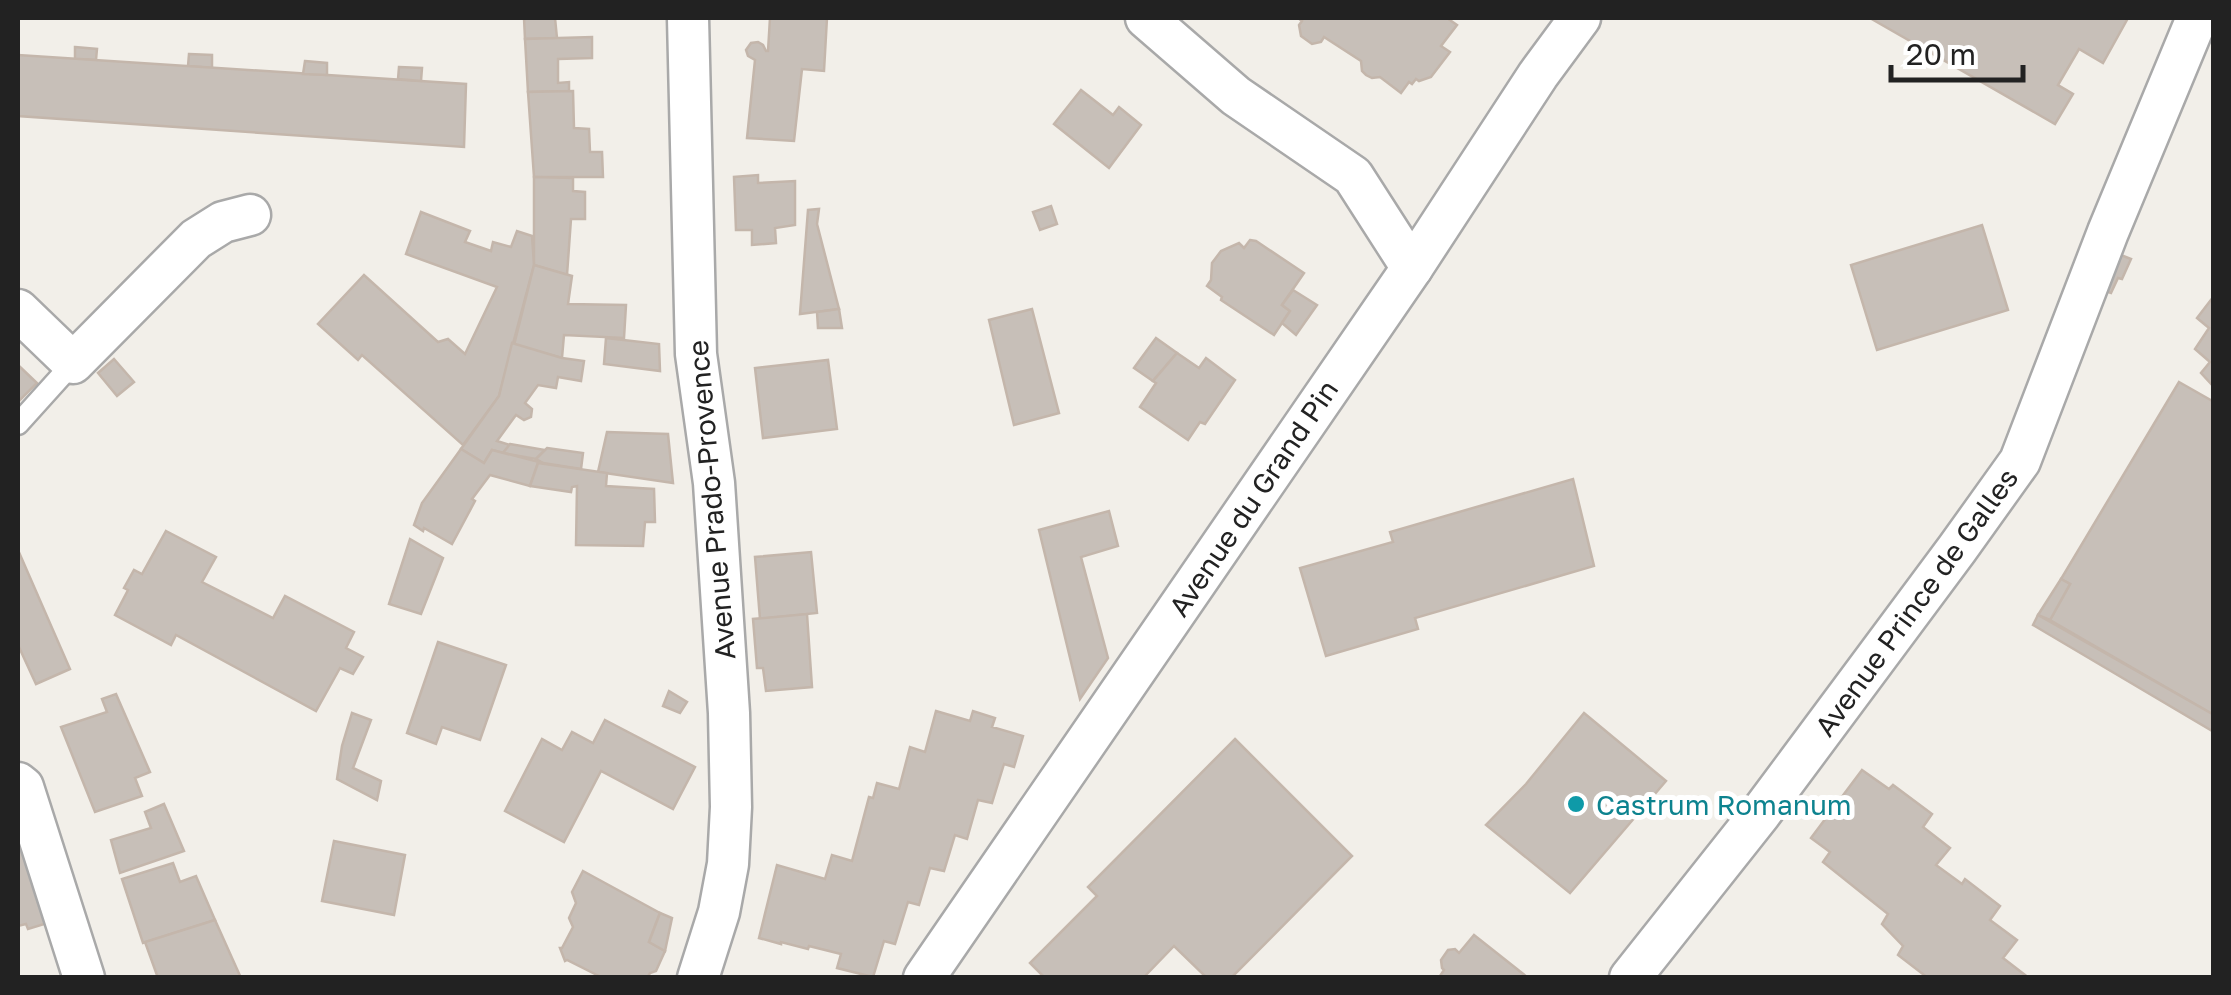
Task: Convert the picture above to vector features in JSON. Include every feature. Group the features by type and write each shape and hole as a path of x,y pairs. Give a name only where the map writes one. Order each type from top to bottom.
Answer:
{"street":[{"name":"Avenue Prado-Provence","path":"688,18 696,354 714,483 731,807 728,864 719,912 698,978"},
{"path":"1146,18 1236,96 1353,176 1412,268"},
{"name":"Avenue du Grand Pin","path":"924,978 1580,18"},
{"name":"Avenue Prince de Galles","path":"1630,978 1772,798 2020,460 2108,232 2198,18"},
{"path":"18,310 73,363 196,239 222,222 250,215"},
{"path":"18,783 23,787 84,978"}],"lane":[{"path":"18,424 73,363"}],"building":[{"path":"524,18 555,18 557,38 525,39"},
{"path":"770,18 827,18 824,71 802,69 794,141 747,138 755,60 746,50 751,43 758,42 768,51"},
{"path":"1298,18 1447,18 1457,25 1441,46 1450,52 1431,77 1409,82 1401,93 1380,77 1366,75 1361,61 1324,37 1312,44 1301,36 1302,21"},
{"path":"1870,18 2128,18 2103,63 2079,49 2058,85 2073,94 2055,124"},
{"path":"592,37 592,58 558,59 558,83 569,82 569,91 528,92 525,39"},
{"path":"75,47 97,49 96,60 75,59"},
{"path":"189,54 212,55 212,68 188,66"},
{"path":"18,55 466,84 464,147 18,116"},
{"path":"305,61 327,63 327,75 303,74"},
{"path":"399,67 422,68 421,81 398,79"},
{"path":"1081,90 1113,115 1119,107 1141,125 1109,168 1054,124"},
{"path":"573,91 574,128 589,129 590,152 602,152 603,177 534,177 528,92"},
{"path":"758,175 758,183 795,181 795,225 775,228 776,243 752,245 752,230 736,230 734,177"},
{"path":"534,177 573,178 573,191 585,192 585,219 571,219 567,275 534,265"},
{"path":"1051,206 1057,224 1040,230 1033,212"},
{"path":"819,209 817,224 839,309 800,314 808,210"},
{"path":"421,212 470,231 465,242 491,251 493,242 511,247 517,231 532,236 534,265 499,396 463,445 362,355 358,360 318,324 364,275 438,342 448,339 465,354 497,287 406,254"},
{"path":"1982,225 2008,310 1877,350 1851,265"},
{"path":"1250,240 1304,273 1282,305 1290,311 1274,335 1221,300 1207,286 1212,263 1221,251 1239,243 1244,248"},
{"path":"2116,253 2131,259 2111,293 2102,290"},
{"path":"534,265 572,276 568,304 626,305 624,338 564,335 562,358 514,345"},
{"path":"1293,290 1317,305 1296,335 1282,323 1290,311 1282,305"},
{"path":"2214,296 2214,387 2201,373 2210,362 2195,349 2209,328 2197,318"},
{"path":"839,309 842,328 818,328 817,312"},
{"path":"1032,309 1059,413 1014,425 989,320"},
{"path":"606,338 659,344 660,371 604,364"},
{"path":"1156,338 1177,353 1153,381 1134,368"},
{"path":"512,343 584,361 581,381 558,377 556,388 538,385 525,403 532,409 531,417 524,420 516,415 497,441 510,445 503,453 492,450 484,463 461,449 499,396"},
{"path":"1177,353 1199,368 1206,358 1235,380 1205,424 1200,422 1188,440 1140,407 1156,383 1153,381"},
{"path":"114,359 134,382 117,396 98,373"},
{"path":"828,360 837,429 763,438 755,368"},
{"path":"18,365 37,383 18,402"},
{"path":"2179,382 2214,402 2214,715 2050,620 2070,584 2061,579"},
{"path":"607,432 668,434 673,483 598,472"},
{"path":"510,444 545,450 536,459 503,453"},
{"path":"547,448 583,453 581,469 536,459"},
{"path":"461,449 484,463 492,450 543,463 538,463 530,486 490,475 472,499 475,501 452,544 414,525 422,503"},
{"path":"538,463 607,473 606,486 654,489 655,522 645,522 643,546 576,545 577,486 571,492 530,486"},
{"path":"1573,479 1594,566 1415,618 1418,629 1326,656 1300,568 1393,542 1390,532"},
{"path":"1109,511 1118,546 1081,557 1108,658 1080,699 1039,530"},
{"path":"166,531 216,557 202,582 273,618 285,596 354,632 346,648 363,657 353,674 340,668 316,711 176,635 171,645 115,615 134,570 142,574"},
{"path":"410,539 443,558 421,614 389,604"},
{"path":"18,550 70,669 36,684 18,645"},
{"path":"811,552 817,613 760,619 755,557"},
{"path":"2061,579 2070,584 2050,620 2038,615"},
{"path":"807,614 812,687 766,691 763,668 757,668 753,619"},
{"path":"2038,615 2214,715 2214,732 2033,625"},
{"path":"438,642 506,665 480,740 442,727 436,744 407,733"},
{"path":"669,691 687,702 680,713 663,706"},
{"path":"116,694 150,772 135,778 142,796 95,812 61,727 107,712 102,699"},
{"path":"936,711 970,721 973,711 995,718 992,727 1023,736 1014,767 1004,764 992,803 978,800 967,839 955,835 944,871 930,868 919,905 908,902 895,944 884,941 873,977 837,968 841,954 759,938 777,865 825,879 832,855 852,861 869,797 873,798 877,783 899,789 910,747 925,752"},
{"path":"352,713 371,720 353,768 381,781 377,800 337,779"},
{"name":"Castrum Romanum","path":"1584,713 1666,781 1570,893 1486,825 1526,784"},
{"path":"605,720 695,767 673,809 601,771 564,842 505,811 542,739 562,750 572,732 593,743"},
{"path":"1235,739 1352,856 1231,978 1207,978 1174,946 1143,978 1045,978 1030,963 1097,896 1088,887"},
{"path":"1862,770 1889,789 1893,785 1932,814 1923,827 1950,848 1936,865 1962,884 1965,879 2000,906 1990,920 2017,940 2003,958 2029,978 1928,978 1898,955 1903,946 1882,924 1888,914 1823,862 1830,852 1811,838"},
{"path":"164,804 184,851 120,873 111,840 151,828 145,812"},
{"path":"18,823 51,922 28,929 26,924 18,926"},
{"path":"334,841 405,855 394,915 322,901"},
{"path":"173,863 180,882 196,876 215,920 143,943 122,879"},
{"path":"583,871 660,913 649,942 665,951 656,971 647,978 603,978 565,961 560,948 573,927 569,918 576,903 572,892"},
{"path":"660,913 672,918 665,951 649,942"},
{"path":"215,920 241,978 158,978 145,942"},
{"path":"1474,935 1527,978 1440,976 1444,970 1441,960 1448,950 1459,953"}],"place":[{"name":"Castrum Romanum","path":"1576,804"}]}
